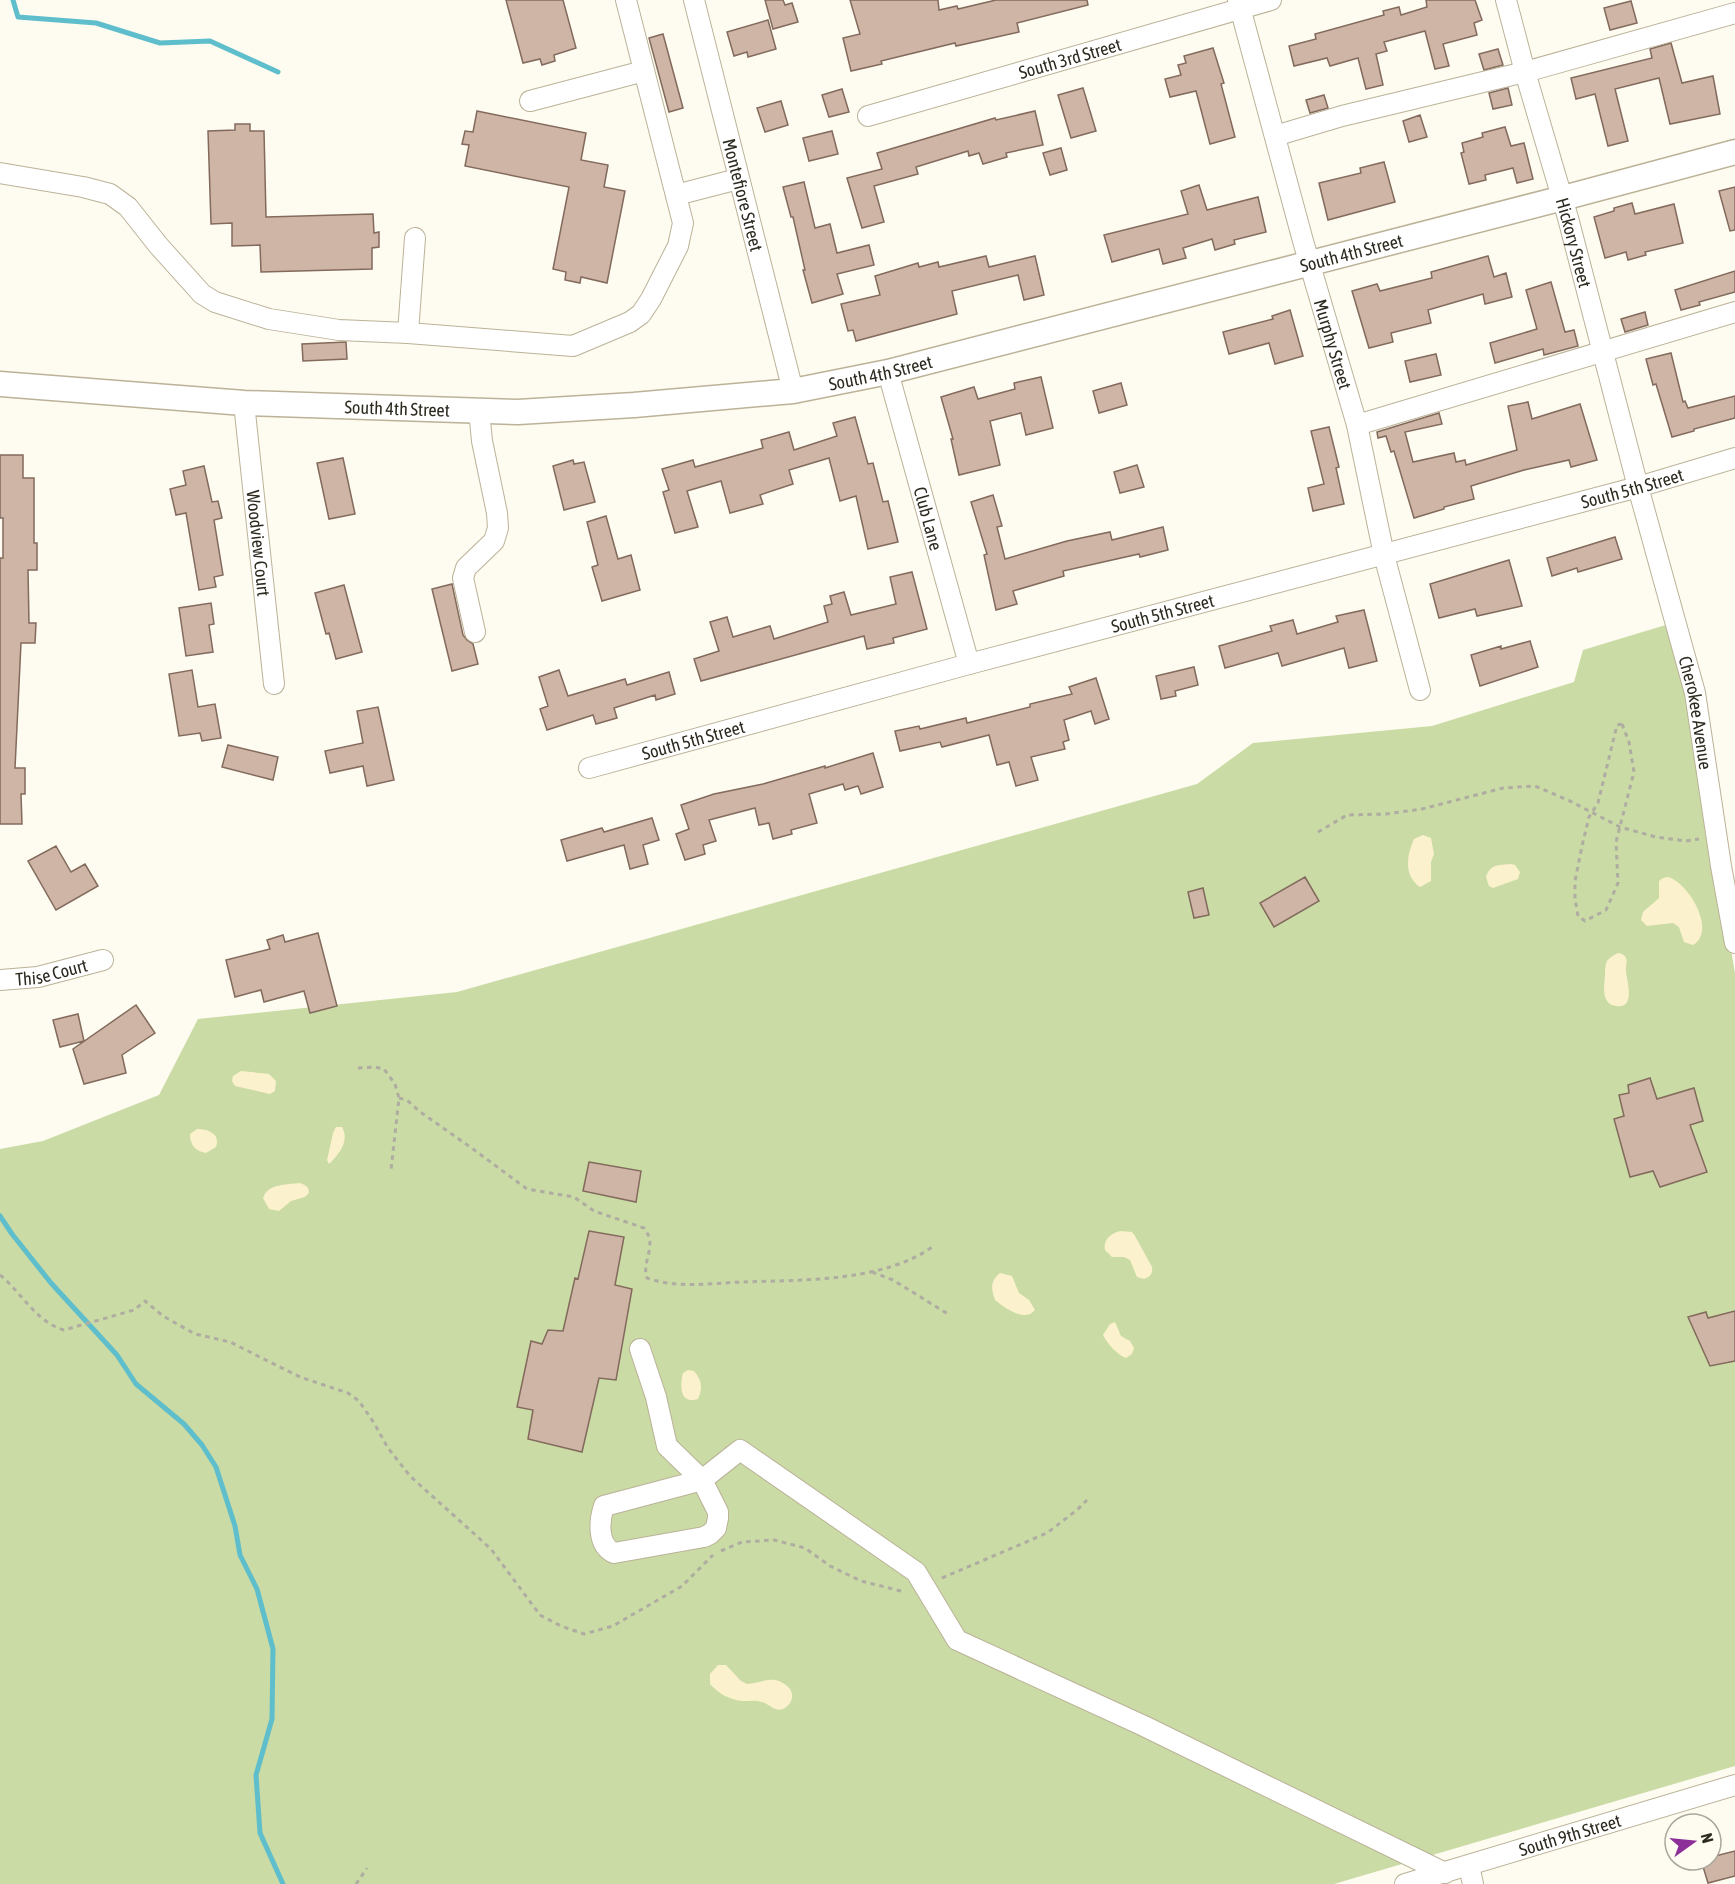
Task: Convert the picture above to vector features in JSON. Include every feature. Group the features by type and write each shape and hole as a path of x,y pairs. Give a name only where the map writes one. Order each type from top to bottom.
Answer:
{"main road":[{"name":"South 4th Street","path":"0,384 244,403 518,412 634,405 793,391 888,372 1735,152"}],"street":[{"path":"0,173 83,187 110,194 128,207 202,294 215,302 269,318 339,330 573,346 630,322 641,314 678,246 683,223 626,0"},
{"name":"Montefiore Street","path":"694,0 793,391"},
{"name":"South 3rd Street","path":"868,116 1239,4 1270,0"},
{"name":"Hickory Street","path":"1506,0 1563,198 1638,487"},
{"name":"Murphy Street","path":"1239,4 1309,262 1357,424 1384,555 1420,690"},
{"path":"1275,136 1342,116 1525,72 1735,13"},
{"path":"530,101 644,71"},
{"path":"676,195 738,179"},
{"path":"408,333 415,238"},
{"path":"1357,424 1735,312"},
{"name":"Club Lane","path":"888,372 969,664"},
{"name":"Woodview Court","path":"244,403 274,684"},
{"path":"475,632 463,578 466,567 494,541 498,528 482,441 479,410"},
{"name":"South 5th Street","path":"589,768 969,664 1638,487 1735,458"},
{"name":"Cherokee Avenue","path":"1638,487 1695,693 1716,837 1735,943"},
{"name":"Thise Court","path":"0,980 38,976 103,960"},
{"path":"640,1349 656,1397 667,1446 702,1480 718,1512 718,1518 716,1528 704,1537 614,1553 608,1550 603,1541 599,1518 604,1506 702,1480 740,1450 916,1572 957,1640 1144,1726 1445,1873"},
{"name":"South 9th Street","path":"1406,1884 1445,1873 1471,1875 1735,1785"}],"path":[{"path":"1622,724 1629,742 1635,772 1620,827 1617,842 1618,884 1606,910 1585,921 1578,916 1575,881 1591,812 1598,804 1617,725 1622,724"},
{"path":"1318,832 1347,815 1386,814 1422,809 1503,788 1535,786 1620,827 1656,837 1686,841 1716,837"},
{"path":"358,1068 375,1066 384,1069 396,1084 399,1098 391,1170"},
{"path":"399,1098 407,1100 527,1189 574,1197 594,1211 644,1228 649,1237 645,1273 647,1278 680,1285 792,1281 870,1272 903,1264 922,1255 935,1245"},
{"path":"870,1272 893,1280 948,1314"},
{"path":"0,1275 42,1320 54,1327 64,1330 134,1310 145,1301 163,1316 195,1334 230,1342 300,1377 348,1393 359,1401 388,1448 410,1476 491,1549 540,1615 584,1634 614,1626 682,1586 714,1554 742,1542 774,1540 805,1548 830,1566 861,1581 910,1593 1047,1533 1087,1500"},
{"path":"356,1884 368,1868"}],"green space":[{"path":"1669,624 1691,720 1735,973 1735,1766 1334,1884 0,1884 0,1149 43,1141 159,1095 198,1019 457,992 1197,784 1253,743 1432,726 1574,682 1583,650"}],"sand":[{"path":"1423,835 1431,838 1434,854 1431,862 1431,881 1420,887 1411,877 1408,858 1414,839"},
{"path":"1515,865 1520,872 1518,879 1493,888 1489,886 1486,877 1490,870 1495,866"},
{"path":"1668,877 1684,888 1697,908 1702,929 1700,938 1693,945 1684,942 1679,927 1673,923 1647,926 1641,920 1643,912 1659,898 1659,881"},
{"path":"1618,953 1624,955 1627,960 1629,994 1626,1003 1622,1006 1611,1005 1604,994 1607,961"},
{"path":"241,1071 269,1074 276,1081 275,1091 270,1094 235,1086 232,1081 233,1076"},
{"path":"336,1127 342,1127 345,1137 340,1152 329,1164 327,1160"},
{"path":"197,1129 213,1133 217,1139 216,1147 206,1153 196,1149 192,1144 190,1134"},
{"path":"300,1183 308,1189 309,1193 305,1197 291,1201 279,1211 269,1209 263,1198 265,1193 273,1187"},
{"path":"1120,1231 1132,1232 1135,1236 1152,1267 1148,1277 1144,1279 1137,1277 1130,1260 1124,1257 1112,1257 1105,1250 1108,1238"},
{"path":"1000,1273 1012,1276 1019,1293 1029,1300 1035,1310 1031,1314 1015,1313 995,1300 992,1285"},
{"path":"1115,1322 1121,1336 1130,1341 1134,1348 1132,1354 1126,1358 1107,1342 1103,1335 1110,1324"},
{"path":"688,1370 694,1371 699,1378 701,1391 698,1399 687,1399 682,1393 683,1373"},
{"path":"718,1665 726,1665 741,1681 747,1684 767,1680 782,1682 791,1692 791,1702 780,1710 760,1701 738,1700 725,1696 710,1684 710,1674"}],"building":[{"path":"506,0 563,0 576,48 554,55 555,61 542,65 540,59 523,63"},
{"path":"765,0 783,0 785,5 792,3 798,22 773,29"},
{"path":"850,0 938,0 939,10 957,6 958,9 996,0 1087,0 1088,5 1017,23 1019,32 956,46 955,43 881,61 882,64 851,71 843,38 860,34"},
{"path":"1426,0 1475,0 1482,20 1474,23 1477,35 1443,44 1449,66 1435,69 1425,31 1384,42 1387,51 1376,54 1383,85 1366,89 1358,58 1330,66 1327,58 1294,66 1289,46 1316,39 1315,34 1384,15 1383,11 1399,7 1401,15 1427,7"},
{"path":"1631,1 1637,23 1610,30 1604,8"},
{"path":"768,20 776,49 748,57 747,52 734,56 727,32"},
{"path":"663,34 683,108 669,112 649,38"},
{"path":"1671,43 1682,83 1713,76 1720,114 1670,124 1659,78 1615,89 1628,141 1608,146 1595,94 1576,99 1571,78 1652,58 1650,49"},
{"path":"1213,48 1224,83 1221,84 1235,137 1210,144 1196,91 1170,97 1165,79 1181,75 1178,65 1186,63 1184,56"},
{"path":"1498,49 1503,65 1484,70 1479,54"},
{"path":"1083,88 1096,131 1071,138 1058,95"},
{"path":"1508,88 1512,105 1493,109 1489,93"},
{"path":"842,89 849,112 829,117 822,95"},
{"path":"1324,95 1328,108 1310,113 1306,100"},
{"path":"781,101 788,125 765,132 757,108"},
{"path":"477,111 586,133 581,160 608,165 604,187 625,191 607,283 581,277 580,283 565,280 566,272 553,269 569,187 465,166 469,145 462,144 465,131 473,132"},
{"path":"1035,111 1043,145 1006,153 1007,157 983,164 979,153 969,156 968,151 916,167 918,174 874,186 884,222 862,228 847,178 882,169 877,153 995,118 996,120"},
{"path":"1420,115 1427,137 1409,142 1403,121"},
{"path":"235,124 250,124 250,131 264,131 266,217 373,214 374,233 379,232 379,247 372,248 372,269 261,272 260,245 232,246 232,223 211,224 208,131 235,130"},
{"path":"1505,127 1511,146 1524,143 1533,179 1517,183 1513,168 1485,175 1486,180 1469,184 1461,153 1464,152 1462,143 1483,137 1482,133"},
{"path":"832,131 838,154 809,161 803,138"},
{"path":"1061,148 1067,170 1050,175 1043,153"},
{"path":"1384,162 1395,202 1328,220 1319,183 1361,173 1360,168"},
{"path":"804,182 815,228 830,224 837,253 869,245 874,265 837,274 843,294 812,303 793,217 791,217 783,187"},
{"path":"1199,185 1207,210 1258,197 1266,232 1234,240 1235,244 1215,250 1212,239 1183,248 1186,258 1163,264 1159,249 1112,262 1104,235 1188,214 1181,191"},
{"path":"1735,187 1735,230 1730,231 1719,191"},
{"path":"1632,203 1635,214 1674,204 1683,243 1645,252 1646,255 1628,260 1626,252 1605,258 1594,217"},
{"path":"986,256 989,267 1035,256 1044,295 1024,300 1018,275 952,291 957,314 856,341 853,330 848,331 841,304 880,295 875,276 918,263 919,267 938,262 939,267"},
{"path":"1488,256 1494,277 1506,273 1512,297 1485,304 1483,294 1428,310 1431,323 1391,333 1393,342 1369,348 1352,291 1377,284 1380,291 1432,278 1431,272"},
{"path":"1735,271 1735,292 1699,302 1700,305 1681,310 1675,290"},
{"path":"1551,282 1565,332 1574,330 1578,346 1544,355 1543,349 1495,363 1490,343 1537,329 1526,290"},
{"path":"1290,310 1303,356 1275,364 1269,343 1229,354 1223,332 1273,319 1272,316"},
{"path":"1645,312 1648,325 1625,332 1621,319"},
{"path":"346,342 347,359 303,361 302,344"},
{"path":"1671,353 1683,402 1685,401 1688,408 1735,396 1735,418 1672,437 1646,359"},
{"path":"1436,354 1441,375 1410,382 1405,361"},
{"path":"1041,377 1053,428 1026,435 1021,413 990,421 1000,465 959,475 951,439 953,439 941,397 974,387 978,399 1015,389 1014,383"},
{"path":"1121,383 1127,405 1099,413 1093,391"},
{"path":"1528,402 1532,419 1580,404 1597,460 1571,467 1569,460 1524,470 1471,486 1474,499 1414,518 1394,451 1391,452 1386,436 1378,438 1377,432 1439,413 1442,424 1405,432 1413,462 1454,453 1456,462 1465,460 1466,465 1517,450 1508,406"},
{"path":"855,417 868,464 873,463 883,502 888,501 898,542 868,549 856,496 840,501 829,458 789,470 793,484 760,495 763,504 730,513 721,481 687,491 698,527 675,533 663,492 669,490 662,469 693,460 695,467 763,448 761,440 789,432 794,450 837,436 833,423"},
{"path":"1329,427 1339,467 1336,468 1344,504 1313,511 1308,488 1324,484 1311,431"},
{"path":"0,455 23,455 23,478 34,478 34,543 37,543 37,570 28,570 29,623 36,623 35,643 21,643 15,768 25,768 25,794 21,794 22,824 0,824 0,558 3,558 3,518 0,518"},
{"path":"343,458 355,514 329,519 317,463"},
{"path":"573,460 574,464 584,462 595,502 564,510 553,466"},
{"path":"1137,465 1144,487 1120,493 1114,472"},
{"path":"204,466 212,502 218,501 222,518 214,520 223,575 214,577 216,587 199,590 186,513 176,515 170,489 186,485 183,471"},
{"path":"993,495 1002,526 997,527 1005,559 1067,541 1110,532 1112,540 1163,527 1168,550 1063,571 1064,576 1013,591 1017,604 996,610 984,555 987,554 971,502"},
{"path":"606,516 618,559 631,555 640,590 602,601 592,567 598,565 587,522"},
{"path":"1615,537 1622,559 1578,572 1577,568 1552,576 1547,558"},
{"path":"1509,560 1522,606 1477,616 1475,609 1439,618 1430,584"},
{"path":"912,572 927,629 893,638 894,643 867,649 864,636 701,681 694,659 719,651 710,622 727,617 733,637 770,626 774,639 828,622 824,606 832,604 830,596 844,592 851,615 896,604 890,577"},
{"path":"452,584 463,635 473,644 478,664 452,671 432,589"},
{"path":"344,585 362,652 336,659 329,633 326,634 315,593"},
{"path":"211,603 214,624 209,625 213,652 186,656 179,608"},
{"path":"1364,610 1377,661 1349,668 1344,648 1282,666 1278,653 1225,668 1219,646 1272,631 1270,626 1293,620 1297,634 1338,622 1336,616"},
{"path":"1530,641 1538,667 1480,686 1471,655 1501,646 1501,649"},
{"path":"1194,667 1198,685 1175,691 1176,696 1161,699 1156,676"},
{"path":"192,670 198,707 215,704 221,738 202,741 200,733 179,736 169,674"},
{"path":"559,670 568,696 625,679 627,685 669,672 675,694 656,700 655,695 614,708 617,718 596,724 593,715 547,730 540,709 548,706 539,677"},
{"path":"1096,678 1109,719 1095,724 1091,711 1064,720 1069,740 1063,742 1065,749 1031,757 1038,780 1016,786 1009,762 997,765 989,735 942,747 940,742 900,751 895,731 919,726 920,729 966,718 967,723 1030,707 1030,704 1072,694 1069,687"},
{"path":"378,707 394,780 367,786 363,766 330,773 325,751 363,743 357,711"},
{"path":"228,745 278,757 273,780 222,767"},
{"path":"873,753 883,787 861,794 858,786 845,790 843,784 809,794 817,823 791,830 792,834 773,839 769,823 759,825 755,808 709,820 716,841 703,845 705,854 685,860 676,834 689,829 681,805 714,794 763,784"},
{"path":"652,818 659,840 643,845 648,864 630,869 624,845 567,861 561,840 602,828 604,832"},
{"path":"56,846 71,872 85,864 98,886 56,910 28,861"},
{"path":"1305,877 1319,901 1274,927 1260,903"},
{"path":"1203,888 1209,915 1194,918 1188,892"},
{"path":"318,933 337,1006 310,1013 304,991 264,1002 261,990 235,997 226,960 270,949 267,940 283,935 285,942"},
{"path":"136,1005 155,1033 122,1055 126,1073 84,1084 73,1049"},
{"path":"78,1014 84,1041 60,1047 53,1020"},
{"path":"1650,1078 1657,1099 1694,1088 1703,1121 1690,1125 1707,1172 1660,1187 1653,1171 1630,1177 1614,1119 1624,1116 1619,1095 1629,1093 1628,1085"},
{"path":"589,1162 641,1171 636,1202 583,1191"},
{"path":"589,1231 624,1237 615,1285 632,1289 616,1380 599,1378 582,1452 528,1439 533,1410 517,1407 531,1341 542,1344 548,1330 563,1331"},
{"path":"1735,1311 1735,1361 1710,1366 1688,1317 1706,1312 1708,1318"},
{"path":"1735,1851 1735,1876 1708,1883 1705,1872 1723,1872 1723,1854"}],"waterway":[{"path":"13,0 18,17 96,23 160,43 210,41 278,72"},
{"path":"0,1216 51,1283 117,1355 136,1384 184,1424 202,1445 216,1467 235,1526 240,1555 257,1589 273,1649 272,1719 256,1775 260,1833 283,1884"}]}
